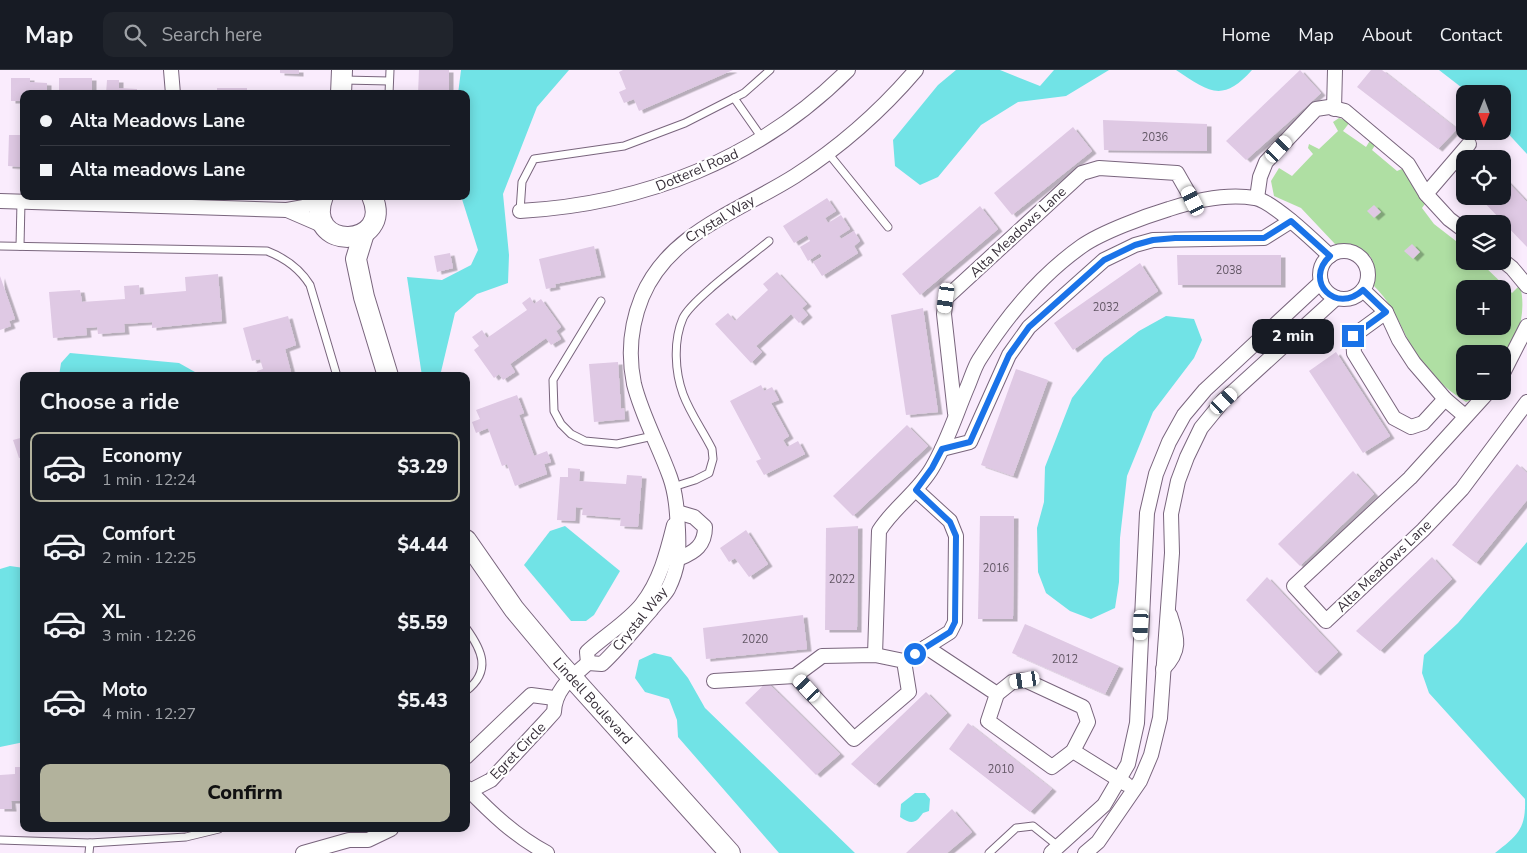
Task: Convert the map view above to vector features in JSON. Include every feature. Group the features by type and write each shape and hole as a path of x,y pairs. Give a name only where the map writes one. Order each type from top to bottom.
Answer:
{"street":[{"path":"171,70 173,90"},
{"name":"Dotterel Road","path":"520,211 565,209 623,197 665,185 710,166 762,138 818,98 848,70"},
{"name":"Crystal Way","path":"572,678 588,663 602,664 619,647 667,590 680,558 677,512 673,487 635,386 631,354 635,317 652,278 674,250 696,232 794,176 828,153 883,106 916,70"},
{"path":"1334,109 1335,70"},
{"path":"1330,256 1291,221 1257,198 1260,177 1266,162 1316,109 1345,111 1408,164 1426,194 1448,219 1456,225"},
{"path":"1426,194 1470,144"},
{"name":"Alta Meadows Lane","path":"956,416 944,314 946,298 1082,173 1099,168 1177,174 1193,201"},
{"name":"Alta Meadows Lane","path":"875,655 879,531 888,516 916,490 932,468 942,449 978,362 1015,309 1053,270 1084,244 1146,216 1193,201 1225,197 1257,198"},
{"path":"0,202 177,201 287,210 304,207 316,200"},
{"path":"322,200 320,216 328,230 356,260"},
{"path":"287,210 343,238 354,238 364,233 371,226 376,215 374,200"},
{"path":"942,449 970,442 1009,355 1029,327 1104,260 1135,245 1153,240 1175,238 1264,238 1291,221"},
{"path":"364,233 356,260 366,306 387,372"},
{"path":"1344,251 1358,256 1367,268 1368,276 1363,290 1351,298 1336,298 1329,295 1320,282 1321,268 1330,256 1344,251"},
{"path":"1511,267 1527,286"},
{"path":"1054,850 1104,805 1128,764 1137,723 1147,513 1156,474 1169,442 1184,415 1205,390 1320,282"},
{"path":"1363,290 1386,312 1409,356 1445,399 1465,416"},
{"path":"1085,853 1098,842 1135,789 1150,755 1160,718 1163,669 1174,658 1176,635 1167,608 1172,553 1172,514 1178,480 1201,428 1224,401 1336,298"},
{"path":"1386,312 1353,336 1354,353 1394,418 1411,427 1423,423 1445,399"},
{"path":"1511,357 1527,326"},
{"name":"Alta Meadows Lane","path":"1480,400 1410,478 1294,586 1326,621 1423,530 1462,489 1527,402"},
{"path":"714,681 795,676 822,656 875,655 904,661 950,632 955,622 956,536 950,522 916,490"},
{"path":"677,512 694,517 705,527 702,542 696,552 680,558"},
{"name":"Crystal Way","path":"588,663 587,652 641,605 654,585 666,558 677,512"},
{"name":"Lindell Boulevard","path":"470,546 514,609 572,678 730,853"},
{"path":"926,647 997,694"},
{"path":"795,676 854,739 909,692 904,661"},
{"path":"1139,667 1163,669"},
{"name":"Egret Circle","path":"470,790 491,780 550,717 554,712 554,698 572,678"},
{"path":"1025,680 1083,707 1088,722 1073,751 1052,767 988,721 997,694 1012,682 1025,680"},
{"path":"470,754 531,695 554,698"},
{"path":"1073,751 1135,789"},
{"path":"470,793 506,827 529,844 547,853"},
{"path":"349,840 357,832"},
{"path":"312,852 349,840 368,840 385,832"}],"lane":[{"path":"389,90 390,70"},
{"path":"520,211 522,182 534,159 624,146 685,123 744,93 770,70"},
{"path":"341,81 390,80"},
{"path":"734,98 762,138"},
{"path":"828,153 888,227"},
{"path":"20,246 21,202"},
{"path":"673,487 709,473 713,459 712,449 683,394 679,376 677,342 683,317 696,301 769,242"},
{"path":"0,246 267,251 280,256 303,273 310,285 336,372"},
{"path":"601,301 553,380 554,411 561,424 571,434 585,441 617,444 653,436"},
{"path":"470,634 481,652 482,664 480,675 470,688"},
{"path":"989,853 1016,828 1034,826 1054,850"},
{"path":"0,840 90,842 186,837 206,832"},
{"path":"90,842 90,853"}],"green space":[{"path":"1339,118 1350,122 1343,131 1366,147 1371,139 1377,142 1372,150 1397,171 1404,168 1427,201 1422,208 1434,224 1456,241 1456,270 1488,270 1499,280 1456,280 1456,335 1511,335 1511,292 1520,285 1522,316 1517,336 1511,349 1511,345 1456,345 1456,395 1436,378 1417,355 1391,308 1374,286 1375,268 1369,255 1353,246 1335,244 1301,208 1274,196 1271,181 1279,168 1292,176 1313,154 1308,148 1309,144 1319,149 1338,131 1333,122"}],"water":[{"path":"461,70 569,70 537,107 503,194 509,255 508,283 477,294 455,313 441,372 421,372 407,277 442,280 471,265 478,250 462,200 470,200 470,90 458,90"},
{"path":"956,70 1000,70 1040,86 1054,70 1109,70 1066,96 1018,102 981,125 938,177 920,185 895,166 893,140 938,85"},
{"path":"1176,70 1252,70 1232,87 1215,91 1197,84"},
{"path":"1439,70 1527,70 1527,154 1511,137 1511,85 1458,85"},
{"path":"1166,316 1194,319 1202,340 1194,358 1153,412 1127,476 1120,538 1119,582 1115,608 1091,619 1070,611 1046,593 1038,572 1037,528 1044,502 1045,467 1072,398 1104,358 1139,331"},
{"path":"70,353 179,363 195,372 60,372 61,363"},
{"path":"565,526 620,571 594,615 586,621 571,621 524,565 550,531"},
{"path":"1527,542 1527,853 1495,853 1515,836 1522,825 1525,799 1429,693 1422,673 1424,655 1458,623"},
{"path":"10,566 20,567 20,743 0,747 0,569"},
{"path":"654,653 671,657 688,678 705,708 855,853 779,853 678,737 677,720 669,699 645,692 635,678 639,660"},
{"path":"915,793 925,793 930,799 929,811 923,813 916,821 911,822 900,817 901,804"}],"building":[{"path":"280,70 299,70 299,74 280,73"},
{"path":"419,70 449,70 449,90 418,90"},
{"path":"623,70 733,70 639,111 634,99 624,103 619,92 626,89 619,72"},
{"path":"1300,70 1321,93 1246,160 1226,141"},
{"path":"1371,70 1382,70 1456,130 1438,149 1357,87"},
{"path":"11,78 30,78 30,82 47,83 47,90 20,90 20,101 11,101"},
{"path":"59,78 92,78 92,90 59,90"},
{"path":"107,80 119,80 119,88 137,89 137,90 106,90"},
{"path":"217,88 247,88 247,90 217,90"},
{"path":"1103,120 1207,124 1207,151 1104,150"},
{"path":"1073,127 1092,151 1012,215 994,193"},
{"path":"9,135 20,135 20,167 8,166"},
{"path":"1511,185 1527,202 1527,247 1511,230 1511,215 1496,215 1487,205 1511,205"},
{"path":"827,198 836,211 825,218 828,223 841,215 850,229 839,236 841,239 854,231 860,241 854,246 858,253 822,276 813,262 822,257 820,253 808,261 800,247 810,241 807,235 794,243 783,226"},
{"path":"1374,205 1381,212 1374,218 1367,211"},
{"path":"980,206 998,229 920,295 902,274"},
{"path":"1412,244 1420,252 1413,259 1404,251"},
{"path":"594,246 601,275 555,284 556,287 546,289 539,259"},
{"path":"450,253 453,268 437,272 434,256"},
{"path":"1177,255 1281,255 1281,285 1178,285"},
{"path":"1140,263 1158,291 1073,350 1054,323"},
{"path":"777,272 807,304 802,308 808,315 799,323 791,314 756,346 762,352 751,363 715,324 728,313 735,321 768,290 763,284"},
{"path":"218,274 222,321 152,328 152,322 124,324 125,332 98,334 97,327 86,328 87,335 53,338 49,292 80,290 82,302 125,299 124,286 139,285 140,295 186,291 185,277"},
{"path":"0,276 15,319 9,321 11,326 0,330"},
{"path":"530,297 534,304 541,299 561,327 556,331 561,339 551,345 546,338 510,364 515,372 503,380 499,374 494,378 474,350 479,346 472,337 482,330 487,338 527,310 522,303"},
{"path":"923,308 938,412 906,415 891,315"},
{"path":"288,316 296,345 285,349 291,372 257,372 263,369 260,359 252,361 243,328"},
{"path":"1336,352 1390,436 1363,453 1309,371"},
{"path":"618,362 621,409 624,408 625,419 594,422 589,364"},
{"path":"1016,369 1048,380 1013,476 981,465"},
{"path":"761,385 764,391 772,387 779,400 771,403 789,436 783,440 787,447 798,441 805,454 764,475 756,461 761,459 730,401"},
{"path":"517,395 524,413 519,415 534,456 547,451 551,462 544,464 547,474 515,486 507,464 502,466 488,428 476,433 472,422 480,419 476,410"},
{"path":"907,425 928,446 853,516 833,496"},
{"path":"20,438 20,458 19,458 13,440"},
{"path":"1517,464 1527,473 1527,500 1476,563 1452,545"},
{"path":"568,468 580,469 579,481 626,484 627,475 642,476 638,527 620,526 621,518 582,515 583,508 576,507 575,521 557,520 560,477 568,477"},
{"path":"1353,471 1374,494 1300,566 1278,544"},
{"path":"980,516 1014,516 1013,619 978,619"},
{"path":"858,526 857,630 825,630 826,528"},
{"path":"746,530 768,564 749,577 735,558 729,562 720,548"},
{"path":"1432,557 1452,579 1380,651 1356,631"},
{"path":"1267,577 1338,652 1316,673 1246,600"},
{"path":"803,615 807,649 706,659 703,628"},
{"path":"1025,624 1119,666 1105,694 1012,653"},
{"path":"767,682 840,754 816,775 745,703"},
{"path":"926,692 947,713 875,785 851,764"},
{"path":"968,723 1052,789 1030,812 949,749"},
{"path":"15,767 20,767 20,801 11,801 12,809 0,809 0,775 15,774"},
{"path":"952,809 972,832 947,853 906,853"}],"route":[{"path":"915,654 950,632 955,622 956,536 950,522 916,490 932,468 942,449 970,442 1009,355 1029,327 1041,314 1104,260 1135,245 1153,240 1175,238 1264,238 1291,221 1330,256 1324,261 1320,275 1320,282 1329,295 1343,299 1351,298 1363,290 1386,312 1353,336"}]}
